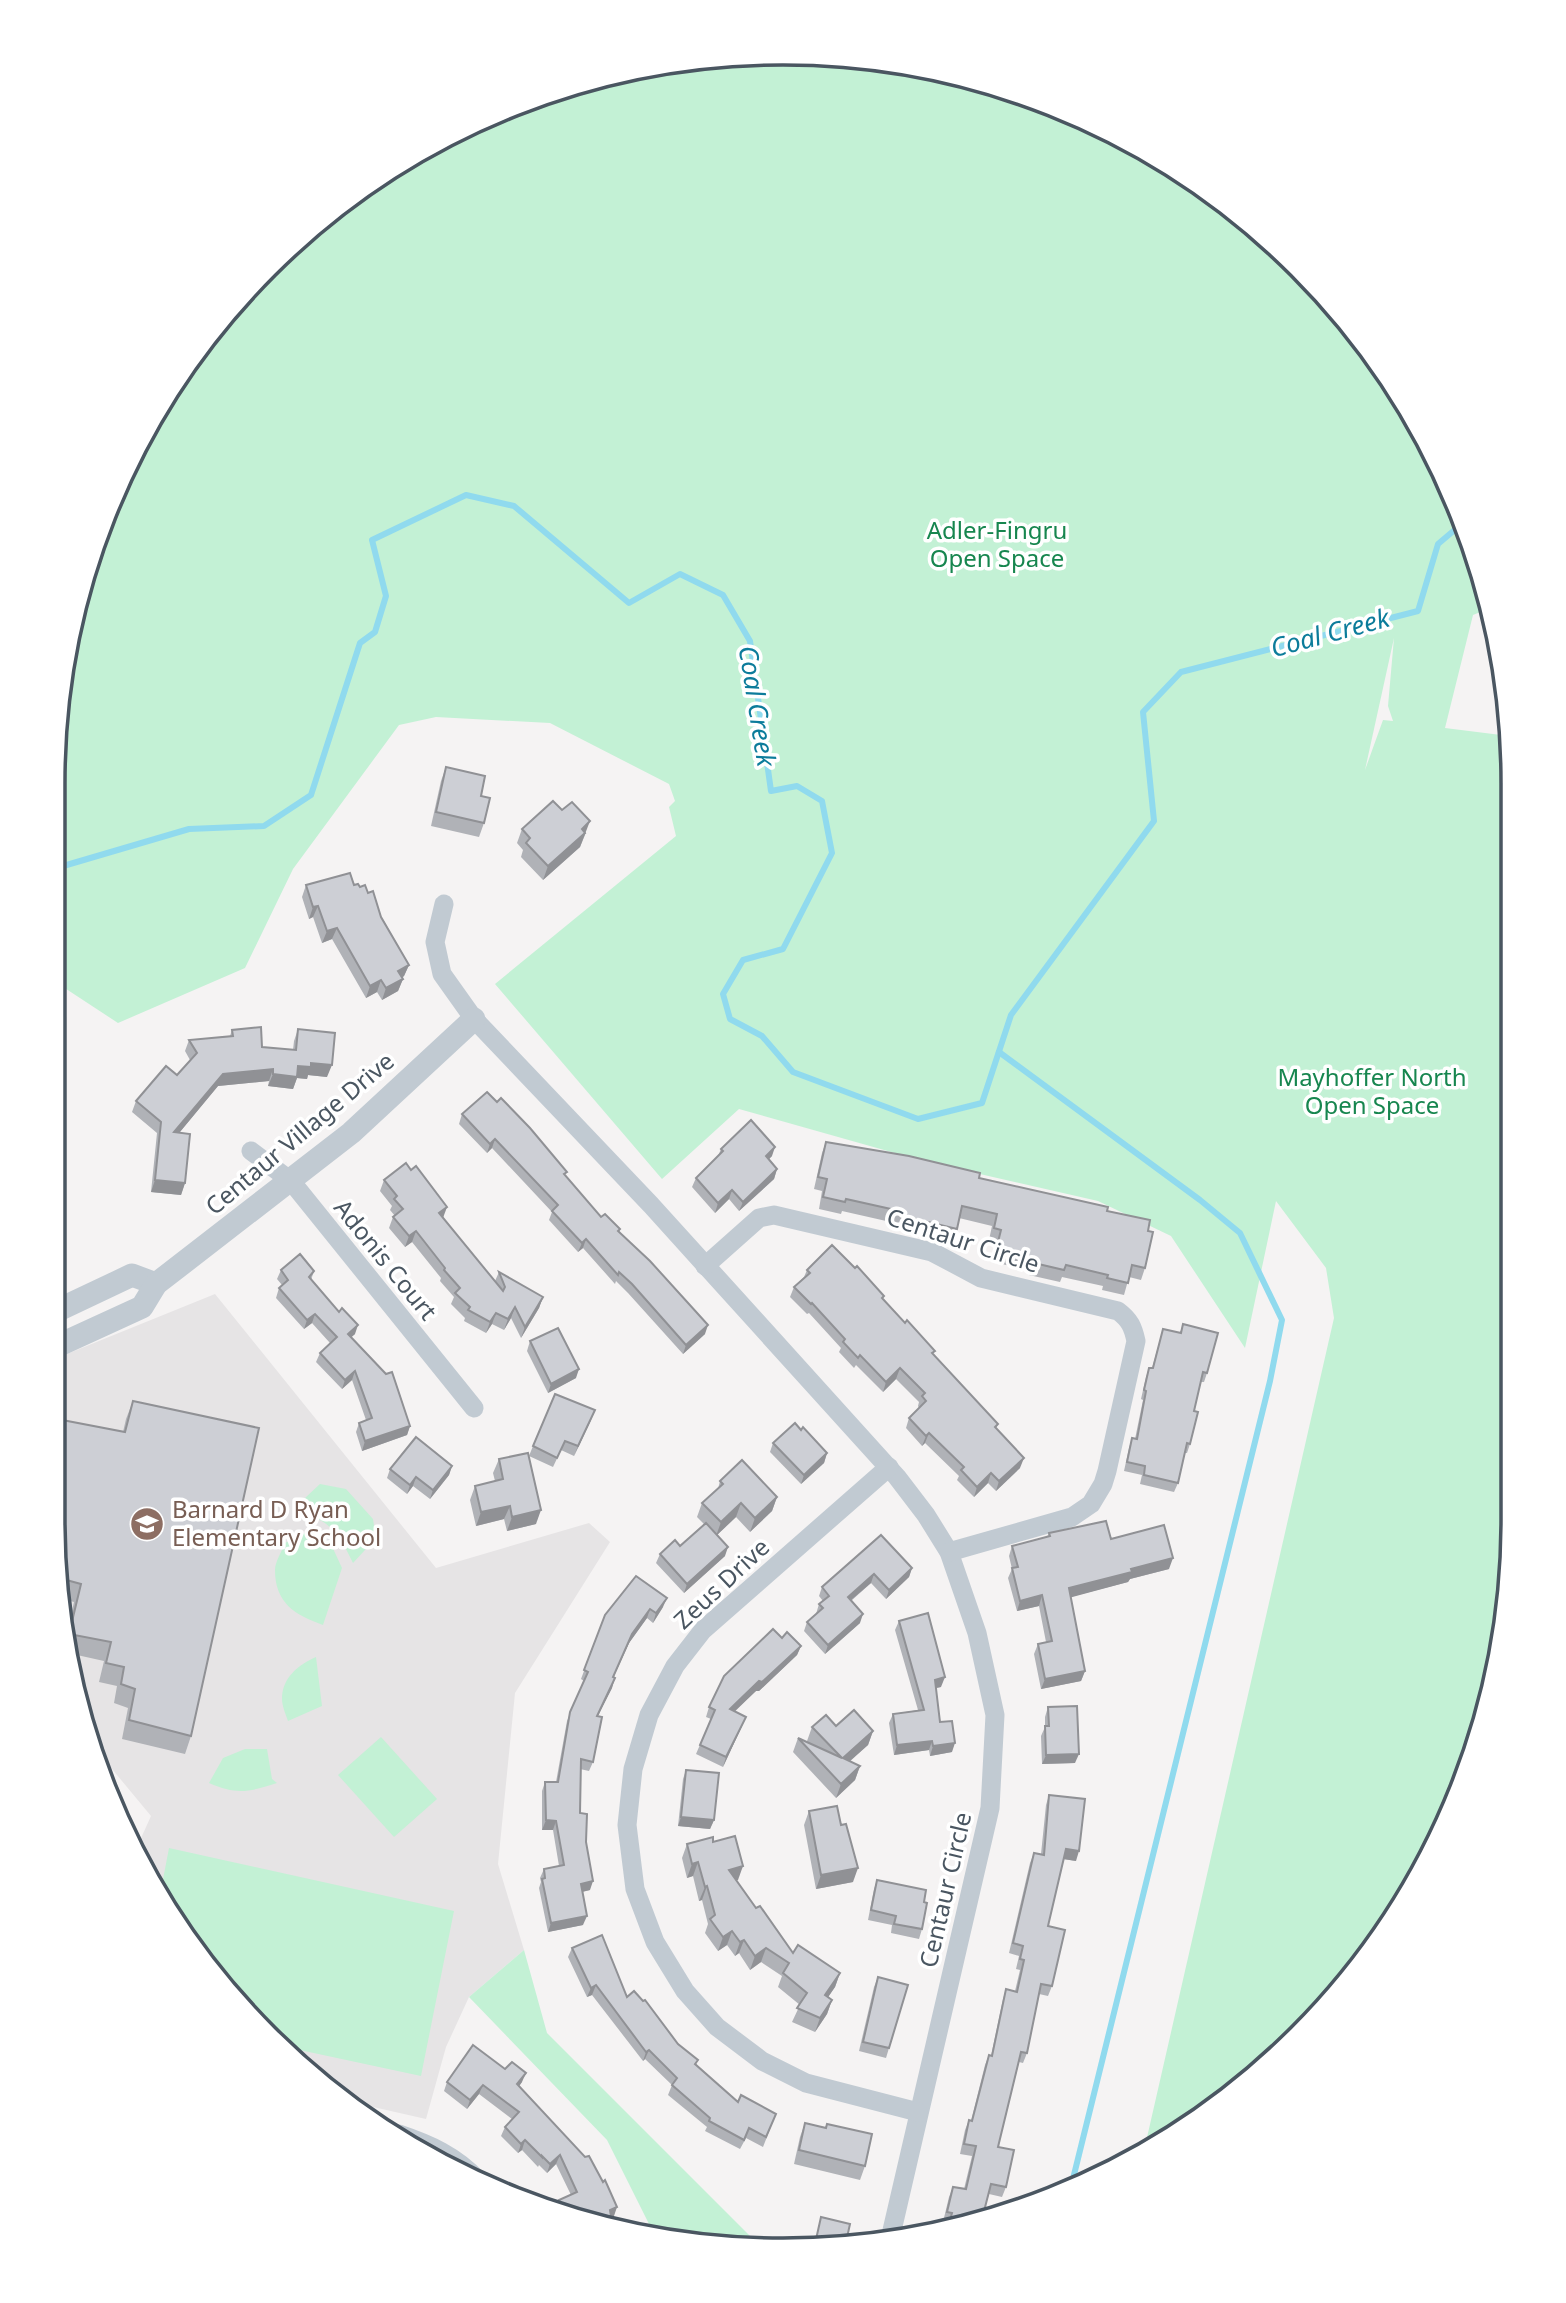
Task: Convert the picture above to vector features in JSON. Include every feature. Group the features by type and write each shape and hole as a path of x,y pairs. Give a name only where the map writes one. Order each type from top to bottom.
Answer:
{"street":[{"name":"Centaur Circle","path":"444,904 435,943 442,974 474,1019 652,1205 890,1467 949,1552 977,1633 995,1715 990,1808 892,2229"},
{"name":"Centaur Village Drive","path":"65,1342 142,1307 156,1284 351,1133 474,1019"},
{"name":"Adonis Court","path":"251,1150 291,1181 474,1408"},
{"name":"Centaur Circle","path":"705,1266 759,1218 774,1214 932,1252 981,1278 1118,1311 1127,1317 1132,1323 1136,1341 1107,1471 1091,1504 1072,1517 949,1552"},
{"path":"65,1307 132,1275 156,1284"},
{"name":"Zeus Drive","path":"890,1467 703,1630 676,1666 649,1715 633,1769 627,1825 635,1889 655,1942 685,1991 718,2027 762,2061 807,2083 918,2112"}],"shaded area":[{"path":"215,1294 436,1568 589,1523 610,1542 515,1693 498,1864 524,1950 469,1997 446,2047 426,2119 368,2106 309,2060 275,2028 213,1957 161,1879 140,1840 151,1816 108,1764 89,1706 71,1614 66,1567 65,1355"}],"green space":[{"name":"Adler-Fingru Open Space","path":"783,65 877,71 969,89 1014,103 1101,139 1142,161 1220,213 1257,243 1323,309 1380,384 1427,465 1463,552 1480,612 1473,615 1445,728 1500,736 1501,1520 1495,1614 1477,1706 1447,1795 1405,1879 1353,1957 1323,1994 1257,2060 1220,2090 1147,2139 1334,1318 1326,1268 1276,1201 1245,1348 1171,1236 1098,1201 923,1161 739,1109 662,1179 495,984 676,836 669,807 675,801 669,784 550,723 436,717 399,725 293,869 245,968 118,1023 65,988 66,736 71,689 89,597 119,508 161,424 186,384 243,309 309,243 346,213 424,161 465,139 552,103 597,89 689,71","holes":["1394,638 1388,706 1393,721 1383,720 1365,770"]},
{"path":"320,1484 346,1489 373,1519 376,1538 353,1563 335,1532 322,1521 304,1513 305,1498"},
{"path":"305,1533 330,1542 342,1568 323,1625 288,1606 276,1581 275,1567 285,1543"},
{"path":"316,1657 322,1706 288,1721 282,1702 285,1685 297,1668"},
{"path":"381,1737 437,1799 394,1837 338,1775"},
{"path":"245,1749 267,1749 272,1779 277,1783 235,1791 209,1783 223,1758"},
{"path":"169,1848 454,1911 421,2076 298,2050 243,1994 213,1957 163,1882"},
{"path":"524,1950 547,2033 751,2237 689,2232 650,2225 607,2140 469,1997"}],"building":[{"path":"446,767 485,776 481,796 490,798 484,823 436,812"},
{"path":"553,801 562,810 572,802 590,821 582,829 585,833 548,866 526,843 530,838 522,829"},
{"path":"350,873 354,885 365,885 368,893 373,891 381,917 409,965 398,971 403,979 386,988 381,980 370,986 337,928 327,931 318,906 313,907 306,885"},
{"path":"261,1027 262,1047 296,1050 298,1029 335,1033 332,1065 311,1063 311,1067 298,1066 297,1077 273,1074 273,1069 223,1074 174,1132 190,1134 185,1183 155,1180 161,1122 136,1101 166,1066 177,1075 197,1053 189,1040 233,1036 232,1030"},
{"path":"487,1092 497,1102 501,1098 530,1128 567,1172 564,1174 601,1217 605,1214 620,1229 618,1231 650,1261 708,1325 686,1345 632,1284 619,1272 618,1275 586,1239 582,1243 552,1211 558,1205 495,1139 490,1144 462,1114"},
{"path":"751,1120 775,1147 766,1156 777,1169 743,1202 732,1190 718,1203 696,1178"},
{"path":"826,1142 909,1156 980,1173 979,1178 1108,1207 1107,1211 1150,1220 1148,1231 1153,1232 1145,1268 1132,1265 1128,1283 1107,1278 1108,1275 1066,1265 1064,1270 1034,1263 1035,1258 996,1250 1001,1230 994,1228 997,1214 962,1206 957,1229 899,1215 900,1211 846,1199 845,1202 823,1197 827,1179 818,1177"},
{"path":"406,1163 411,1170 416,1166 447,1207 439,1213 503,1291 505,1287 499,1272 543,1297 525,1327 515,1307 508,1319 496,1313 490,1322 468,1310 470,1307 455,1293 460,1288 416,1231 409,1236 393,1217 403,1209 394,1199 397,1196 384,1180"},
{"path":"832,1245 855,1268 857,1266 884,1296 882,1298 905,1323 907,1320 935,1351 932,1353 998,1424 995,1427 1024,1458 999,1481 991,1473 977,1487 961,1470 964,1467 929,1433 926,1436 909,1418 926,1401 922,1396 925,1393 900,1368 886,1382 860,1355 858,1358 843,1342 845,1339 794,1287 810,1273 807,1270"},
{"path":"300,1254 314,1271 309,1277 339,1312 342,1308 358,1325 348,1334 386,1374 392,1372 410,1426 365,1441 359,1423 372,1418 355,1371 345,1380 320,1353 337,1337 315,1314 307,1320 279,1288 288,1280 281,1270"},
{"path":"1183,1324 1218,1333 1207,1373 1203,1372 1194,1411 1198,1412 1190,1444 1187,1443 1178,1483 1144,1475 1145,1466 1127,1462 1132,1438 1137,1439 1149,1368 1153,1368 1163,1329 1181,1333"},
{"path":"558,1328 579,1369 551,1384 530,1341"},
{"path":"555,1394 595,1410 578,1446 565,1441 557,1458 533,1446"},
{"name":"Barnard D Ryan Elementary School","path":"133,1401 259,1428 191,1736 129,1720 135,1689 121,1684 124,1667 106,1663 111,1642 75,1635 72,1621 81,1584 67,1580 66,1567 65,1421 125,1432"},
{"path":"795,1423 801,1430 803,1427 827,1453 804,1475 773,1443"},
{"path":"416,1437 452,1466 433,1490 416,1477 410,1485 390,1469"},
{"path":"528,1453 541,1510 512,1517 510,1506 481,1512 475,1486 503,1479 499,1459"},
{"path":"742,1460 777,1497 755,1518 741,1503 721,1522 702,1503 723,1484 720,1481"},
{"path":"1106,1521 1111,1539 1164,1525 1173,1558 1069,1588 1085,1671 1045,1679 1038,1644 1052,1641 1042,1595 1020,1601 1012,1568 1018,1567 1012,1546 1050,1536 1049,1533"},
{"path":"706,1523 728,1547 687,1584 660,1554 675,1540 680,1546"},
{"path":"881,1535 912,1568 889,1590 874,1574 848,1597 863,1614 828,1645 807,1622 823,1608 819,1604 829,1596 822,1587"},
{"path":"636,1576 667,1598 656,1613 650,1609 632,1634 597,1716 602,1717 593,1762 581,1759 580,1813 587,1814 586,1842 593,1881 581,1884 587,1916 551,1923 542,1879 545,1878 544,1869 564,1865 556,1821 546,1820 545,1782 558,1782 570,1712 588,1672 584,1670 605,1615"},
{"path":"928,1613 945,1677 935,1680 940,1722 952,1721 955,1743 933,1746 932,1741 897,1745 893,1714 924,1710 899,1621"},
{"path":"773,1629 782,1638 787,1632 801,1646 730,1709 746,1717 726,1757 700,1745 715,1710 709,1707 724,1676"},
{"path":"1077,1706 1079,1754 1046,1755 1045,1726 1049,1726 1048,1707"},
{"path":"854,1710 873,1731 843,1758 860,1766 841,1784 798,1738 842,1758 812,1727 826,1715 836,1726"},
{"path":"686,1770 719,1773 714,1820 681,1817"},
{"path":"1049,1795 1085,1799 1079,1851 1066,1849 1048,1926 1065,1930 1052,1986 1041,1984 1027,2053 1021,2052 998,2147 1014,2150 1006,2187 991,2184 985,2209 951,2218 952,2213 947,2212 953,2187 966,2189 976,2146 964,2144 989,2055 992,2056 1006,1989 1017,1992 1024,1960 1020,1959 1023,1946 1013,1943 1034,1853 1044,1855"},
{"path":"837,1806 841,1825 846,1824 858,1868 821,1875 809,1811"},
{"path":"735,1836 743,1866 729,1870 756,1908 760,1906 793,1953 798,1945 840,1973 825,1995 832,2000 820,2018 797,2008 807,1993 783,1973 789,1963 766,1948 755,1956 744,1940 740,1942 732,1931 723,1937 710,1919 715,1915 707,1886 705,1887 698,1862 692,1864 687,1844 713,1837 713,1842"},
{"path":"877,1880 926,1890 924,1902 927,1903 922,1929 894,1924 896,1916 871,1910"},
{"path":"602,1935 627,1997 634,1991 645,2000 678,2044 698,2060 695,2064 738,2102 741,2095 776,2114 766,2137 749,2128 744,2140 709,2121 710,2118 672,2085 677,2078 649,2050 646,2052 596,1985 591,1988 572,1948"},
{"path":"878,1977 908,1985 889,2048 863,2042"},
{"path":"473,2045 505,2069 512,2062 526,2073 517,2084 585,2157 589,2156 603,2182 605,2180 617,2207 610,2210 611,2217 560,2203 559,2200 577,2192 560,2155 550,2164 525,2140 521,2144 505,2127 519,2112 483,2085 470,2100 447,2082"},
{"path":"805,2123 826,2128 827,2124 872,2134 865,2166 799,2150"},
{"path":"821,2217 850,2224 848,2235 816,2237"}],"waterway":[{"name":"Coal Creek","path":"65,865 189,829 264,826 311,795 360,643 375,632 386,596 372,540 466,495 514,506 629,603 680,574 723,595 750,641 771,791 797,786 822,801 832,853 783,949 743,960 723,994 730,1019 762,1036 793,1072 918,1119 982,1103 1011,1015 1154,821 1143,712 1181,672 1418,611 1438,544 1455,530"},
{"path":"999,1052 1200,1200 1240,1233 1282,1320 1270,1381 1074,2177"}],"place":[{"name":"Barnard D Ryan Elementary School","path":"147,1524"}],"park label":[{"name":"Mayhoffer North Open Space","path":"1372,1092"}]}
